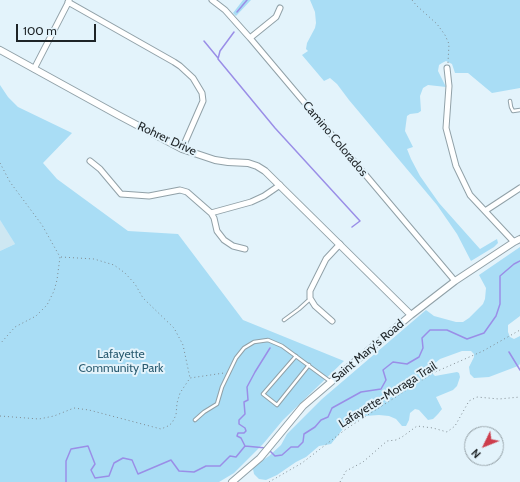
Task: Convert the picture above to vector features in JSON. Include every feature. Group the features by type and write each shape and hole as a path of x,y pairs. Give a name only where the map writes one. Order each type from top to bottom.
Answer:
{"street":[{"name":"Camino Colorados","path":"212,0 226,10 455,281"},
{"path":"34,69 68,1 174,62 192,78 202,93 203,101 182,149"},
{"path":"250,38 276,17 280,8"},
{"name":"Rohrer Drive","path":"0,50 182,149 215,160 248,163 265,171 411,315"},
{"path":"447,68 449,86 446,128 456,166 470,195 517,240"},
{"path":"90,161 100,169 121,194 149,196 180,190 187,192 211,213 214,218 217,231 224,240 233,246 245,249"},
{"path":"211,213 251,202 264,196 280,185"},
{"path":"485,211 520,188"},
{"name":"Saint Mary's Road","path":"232,482 260,458 303,406 331,382 411,315 455,281 517,240"},
{"path":"332,321 315,306 310,298 310,291 326,259 340,244"}],"lane":[{"path":"510,101 513,111 520,110"},
{"path":"284,320 299,309 310,298"},
{"path":"195,420 217,404 236,358 244,348 254,342 268,340 282,346 331,382"},
{"path":"296,356 263,394 277,405 309,365"}],"path":[{"path":"412,0 437,24 445,35 449,44 447,68"},
{"path":"0,163 10,182 42,225 60,257 54,291 47,304 36,316 15,327 0,344"},
{"path":"0,416 39,419 54,416 74,408 89,410 161,429 172,423 176,415 180,393 190,378 183,345 174,328 142,298 135,284 125,273 114,265 94,259 60,257"},
{"name":"Lafayette-Moraga Trail","path":"270,482 302,463 346,429 433,373 483,351 520,330"},
{"path":"190,378 229,373"},
{"path":"340,482 346,471 363,462 386,441 396,440 417,426 447,432 455,426 468,401 478,397 500,399 520,397"}],"shaded area":[{"path":"0,220 15,244 0,251"}],"green space":[{"path":"243,0 251,0 236,16 233,13"},
{"path":"310,0 520,0 520,88 492,93 468,73 455,73 452,64 446,61 439,65 438,71 446,87 428,85 423,88 420,96 421,111 407,116 405,131 413,147 407,149 411,159 420,176 439,203 480,249 497,239 498,243 494,247 471,261 457,234 437,205 337,84 330,78 324,81 302,55 308,51 306,49 307,43 316,23 315,12"},
{"name":"Lafayette Community Park","path":"0,85 8,97 18,107 72,133 43,163 57,179 128,231 178,234 243,320 344,361 283,420 263,444 234,473 219,482 0,482 0,251 15,244 0,220"},
{"path":"520,247 520,316 508,325 510,337 514,339 520,336 520,364 518,366 489,377 474,378 470,374 469,367 474,357 474,354 471,351 462,351 440,359 433,365 431,370 435,376 457,372 459,373 460,377 457,386 453,390 436,397 442,409 433,419 428,420 419,410 415,409 410,413 406,426 402,426 396,419 389,416 365,416 343,429 331,444 319,446 306,457 277,475 266,480 259,479 254,474 254,466 269,456 281,445 287,434 322,399 426,310 434,316 456,322 463,322 469,318 483,304 485,299 486,288 479,275"}],"waterway":[{"path":"237,12 247,0"},
{"path":"234,32 220,51 218,59 275,128 360,221 352,227"},
{"path":"204,41 218,58"},
{"path":"269,450 275,456 282,455 291,447 298,447 303,442 304,434 315,427 321,420 328,417 332,408 361,392 381,389 386,380 383,370 393,362 407,364 419,357 423,348 422,338 430,330 447,330 467,339 484,333 496,316 500,304 500,276 520,261"},
{"path":"245,446 241,438 237,436 238,433 244,433 246,431 245,428 239,424 239,420 245,414 244,402 248,400 247,387 270,348"},
{"path":"509,352 520,370"},
{"path":"66,482 66,461 71,449 88,446 95,464 91,470 95,478 109,476 114,463 123,458 132,460 138,474 171,460 179,471 194,472 206,466 220,466 230,456 236,457 245,446 266,448"}]}
